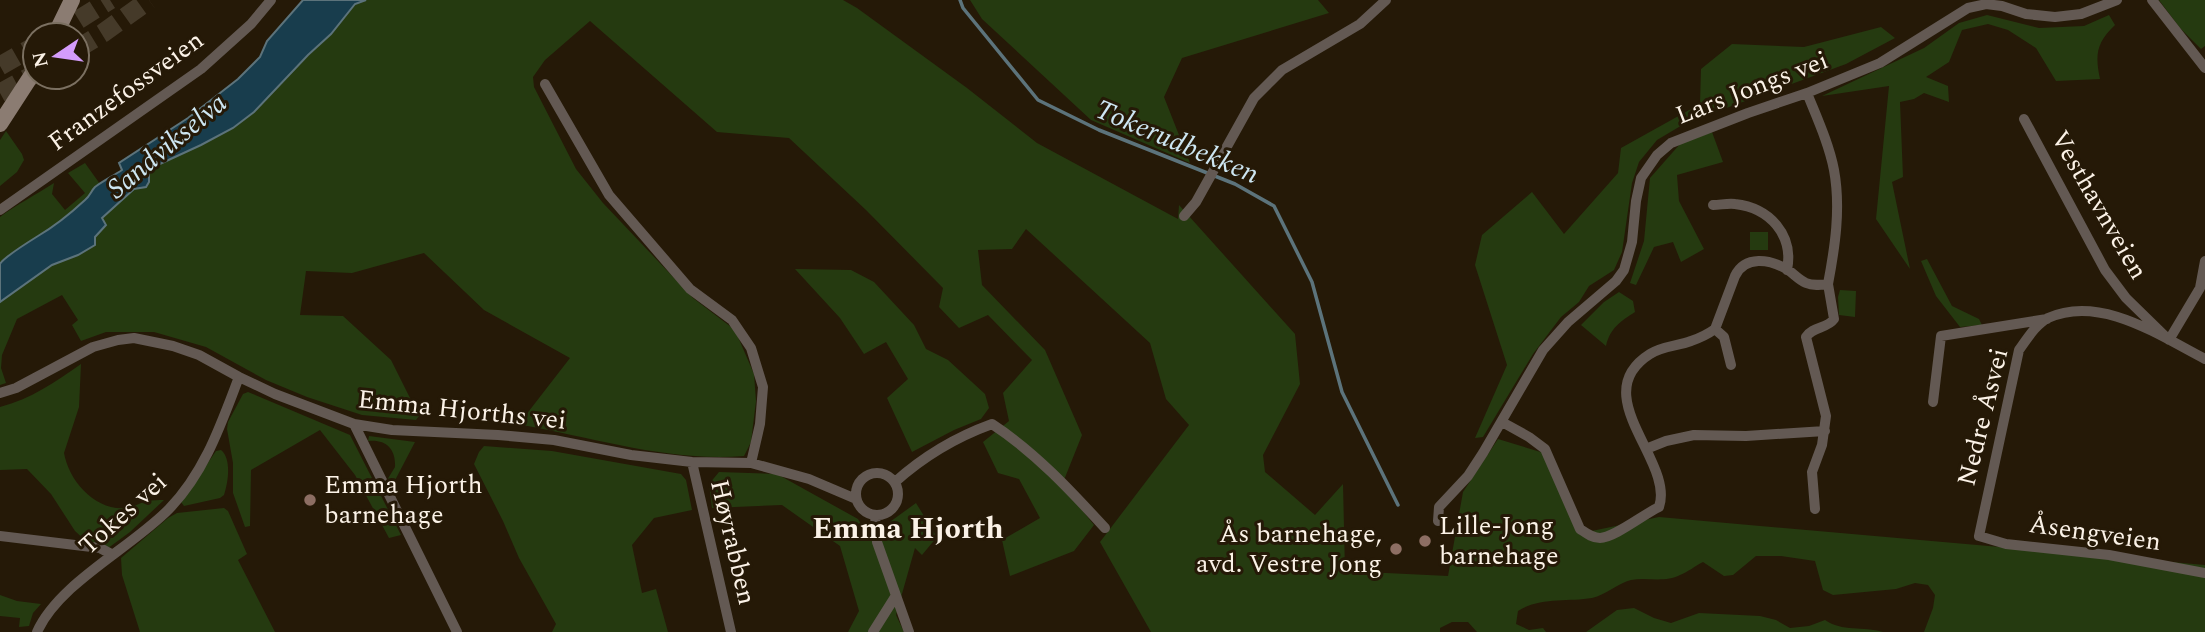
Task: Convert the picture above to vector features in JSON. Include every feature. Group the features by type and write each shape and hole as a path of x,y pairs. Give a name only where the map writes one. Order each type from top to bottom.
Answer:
{"main road":[{"path":"62,21 72,0"},
{"path":"0,124 21,91"}],"street":[{"name":"Franzefossveien","path":"0,210 201,69 251,24 271,0"},
{"path":"1184,216 1196,202 1254,97 1282,70 1360,24 1386,0"},
{"name":"Lars Jongs vei","path":"1438,521 1439,507 1468,476 1543,350 1568,322 1616,281 1624,270 1632,242 1641,178 1657,155 1671,143 1880,63 1968,8 1986,4 2055,18 2081,14 2117,0"},
{"path":"2152,0 2205,68"},
{"path":"545,84 609,195 690,289 732,320 751,348 763,387 760,424 751,463"},
{"path":"1807,93 1834,170 1837,219 1828,284 1833,319 1826,326 1812,330 1807,337 1826,416 1822,445 1812,472 1815,509"},
{"name":"Vesthavnveien","path":"2024,119 2105,270 2126,298 2169,340"},
{"path":"1713,205 1736,204 1754,209 1769,218 1784,232 1789,259 1787,270"},
{"path":"1502,422 1545,449 1580,529 1591,537 1601,539 1614,535 1659,507 1662,500 1662,488 1629,411 1626,395 1629,377 1636,367 1659,349 1690,342 1716,329 1739,268 1745,263 1763,261 1787,270 1806,283 1828,284"},
{"path":"2169,340 2200,288 2205,261"},
{"path":"1933,402 1941,337 2047,319 2079,310 2113,314 2205,359"},
{"name":"Nedre Åsvei","path":"1979,536 2019,350 2047,319"},
{"path":"1716,329 1724,337 1731,365"},
{"name":"Emma Hjorths vei","path":"0,393 16,388 93,347 134,338 173,345 199,355 239,377 311,409 354,424 392,430 554,440 631,455 692,462 751,463 809,479 856,499"},
{"name":"Tokes vei","path":"37,632 58,602 144,532 170,508 192,481 207,456 239,377"},
{"path":"354,424 457,632"},
{"path":"895,482 943,446 992,424 1063,482 1105,528"},
{"path":"1646,449 1667,441 1704,434 1746,436 1825,430"},
{"name":"Høyrabben","path":"692,462 731,632"},
{"path":"884,474 895,482 898,501 895,507 884,514 875,515 864,511 856,499 859,484 869,475 884,474"},
{"path":"875,515 877,542 909,632"},
{"path":"0,536 100,548 113,555"},
{"name":"Åsengveien","path":"1979,536 2007,544 2099,553 2205,573"},
{"path":"873,632 895,597"}],"green space":[{"path":"366,0 843,0 857,8 1037,143 1178,219 1179,205 1295,334 1300,384 1263,455 1265,472 1315,515 1343,484 1345,571 1448,576 1463,492 1498,439 1547,454 1582,533 1659,517 2205,565 2205,632 1924,632 1935,595 1928,585 1915,583 1896,589 1833,595 1823,590 1815,561 1781,556 1756,556 1733,575 1724,576 1703,562 1674,577 1631,580 1592,598 1544,602 1518,611 1516,624 1529,630 1543,628 1546,632 1477,632 1468,622 1452,622 1440,628 1440,632 1151,632 1100,542 1189,425 1166,399 1150,343 1026,229 1012,249 978,250 982,285 1045,350 1082,435 1062,485 1094,525 1074,551 1010,576 1002,540 1040,518 1019,479 998,473 983,442 1009,421 1003,393 1032,360 988,315 959,328 939,307 943,288 866,210 789,138 717,132 590,21 545,60 533,77 534,87 576,169 603,203 693,298 735,330 754,374 756,401 751,442 744,456 688,456 632,448 522,425 522,420 570,358 484,310 424,253 352,273 306,271 300,315 343,316 391,360 419,416 416,420 362,415 307,397 266,380 206,347 154,332 106,332 81,341 72,325 78,320 62,295 17,319 2,355 1,368 6,383 0,385 0,302 52,265 78,255 106,225 102,218 134,189 146,187 149,182 149,169 233,128 331,34 355,4"},
{"path":"970,0 1318,0 1329,13 1182,58 1164,97 1190,163 1091,120 982,19"},
{"path":"2159,0 2205,0 2205,46 2201,49 2180,28"},
{"path":"1987,15 2039,28 2084,26 2109,15 2115,25 2104,38 2099,50 2100,79 2056,81 2036,48 2008,30 1988,24 1962,30 1949,62 1926,77 1948,86 1949,102 1924,93 1914,99 1900,102 1903,177 1892,182 1910,269 1876,219 1889,86 1822,96 1924,48 1959,23"},
{"path":"1881,27 1895,38 1846,64 1684,124 1657,140 1639,162 1632,183 1622,252 1614,270 1589,286 1579,302 1561,317 1533,354 1483,437 1475,438 1507,365 1475,265 1482,235 1532,192 1564,234 1618,173 1621,148 1700,104 1701,69 1732,44 1804,47"},
{"path":"6,131 24,160 17,172 0,186 0,140"},
{"path":"1712,132 1723,162 1677,175 1679,201 1704,249 1681,262 1673,242 1654,247 1636,285 1630,283 1644,241 1650,178 1680,144"},
{"path":"85,163 100,184 63,219 0,264 0,217 54,183 52,194 65,210 85,193 68,173"},
{"path":"1750,232 1768,232 1768,250 1750,250"},
{"path":"1927,259 1952,306 1979,319 1982,325 1960,327 1936,296 1921,261"},
{"path":"795,269 851,270 874,282 914,325 926,349 948,360 985,394 989,408 981,419 912,452 887,398 908,379 886,342 864,354 840,318"},
{"path":"1840,290 1856,291 1855,317 1839,315"},
{"path":"1619,292 1633,301 1635,312 1613,330 1606,346 1581,325 1604,302"},
{"path":"81,364 79,407 64,453 71,474 85,492 104,505 126,508 147,501 164,500 130,532 100,554 75,531 51,494 27,469 0,470 0,407 32,395"},
{"path":"248,392 350,435 401,535 389,538 355,475 320,430 251,470 250,526 245,527 233,493 233,463 227,429 243,394"},
{"path":"369,436 415,442 391,488 387,480 395,467 392,450 380,442 368,441"},
{"path":"484,446 552,451 681,474 686,480 692,510 654,518 632,545 642,593 656,589 668,632 552,632 556,624 519,558 474,464"},
{"path":"221,450 228,465 224,495 184,506 181,502 216,451"},
{"path":"719,472 777,474 858,519 869,537 916,503 937,537 922,555 915,548 896,615 904,632 848,632 859,611 840,546 782,505 712,508 709,484"},
{"path":"224,508 228,511 247,554 238,560 275,632 140,632 122,575 121,558 177,513"},
{"path":"0,595 17,601 41,604 33,613 29,626 19,627 20,618 0,616"},
{"path":"1634,608 1671,623 1699,613 1760,616 1776,620 1790,628 1809,626 1825,620 1838,626 1883,632 1586,632 1617,610"}],"water":[{"name":"Sandvikselva","path":"303,0 366,0 355,4 331,34 254,112 233,128 149,169 149,182 146,187 134,189 102,218 106,225 95,237 95,245 52,265 0,302 2,261 63,219 87,198 95,187 122,170 119,163 188,118 238,79 260,57 267,41"}],"waterway":[{"name":"Tokerudbekken","path":"960,0 963,8 1038,100 1099,130 1235,184 1274,206 1312,282 1342,392 1398,505"}],"tunnel":[{"path":"76,21 110,0"},
{"path":"91,40 149,0"},
{"path":"0,66 21,54"},
{"path":"0,93 21,82"}],"place":[{"name":"Emma Hjorth barnehage","path":"310,500"},
{"name":"Lille-Jong barnehage","path":"1425,541"},
{"name":"Ås barnehage, avd. Vestre Jong","path":"1396,549"}],"district":[{"name":"Emma Hjorth","path":"908,529"}]}
